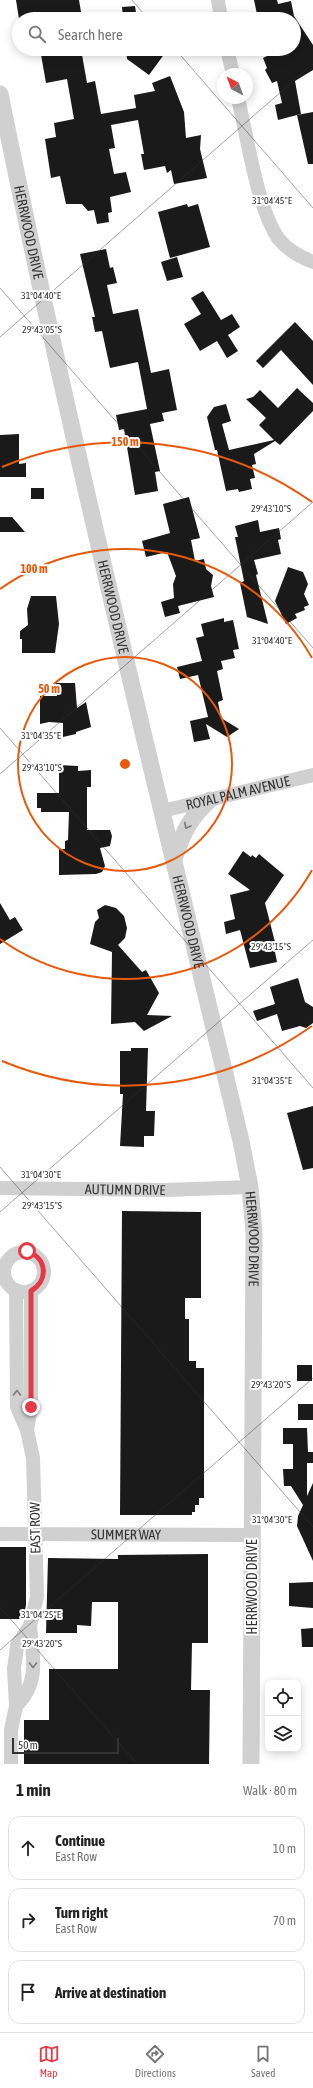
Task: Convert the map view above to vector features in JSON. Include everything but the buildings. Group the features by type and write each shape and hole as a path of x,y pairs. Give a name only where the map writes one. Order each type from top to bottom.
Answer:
{"street":[{"path":"218,0 220,12"},
{"path":"229,56 232,68"},
{"name":"HERRWOOD DRIVE","path":"0,94 30,243 98,544 241,1141 250,1187 254,1233 251,1764"},
{"path":"239,104 258,186 272,227 279,240 289,249 298,256 313,262"},
{"name":"ROYAL PALM AVENUE","path":"162,811 313,774"},
{"path":"174,860 188,823 210,800"},
{"name":"AUTUMN DRIVE","path":"0,1188 165,1190 250,1187"},
{"path":"27,1251 39,1258 44,1270 41,1282 31,1291 16,1290 7,1283 4,1277 5,1264 14,1254 27,1251"},
{"name":"EAST ROW","path":"16,1290 17,1407 27,1430 33,1458 34,1535 37,1597 30,1626 33,1674 25,1697 16,1706"},
{"name":"EAST ROW","path":"27,1430 31,1407 31,1291"},
{"name":"SUMMER WAY","path":"0,1534 252,1535"},
{"name":"EAST ROW","path":"11,1764 12,1730 16,1706 14,1668 17,1645 30,1626"}],"route":[{"path":"27,1251 39,1258 44,1270 44,1276 41,1282 31,1291 31,1407"}]}
